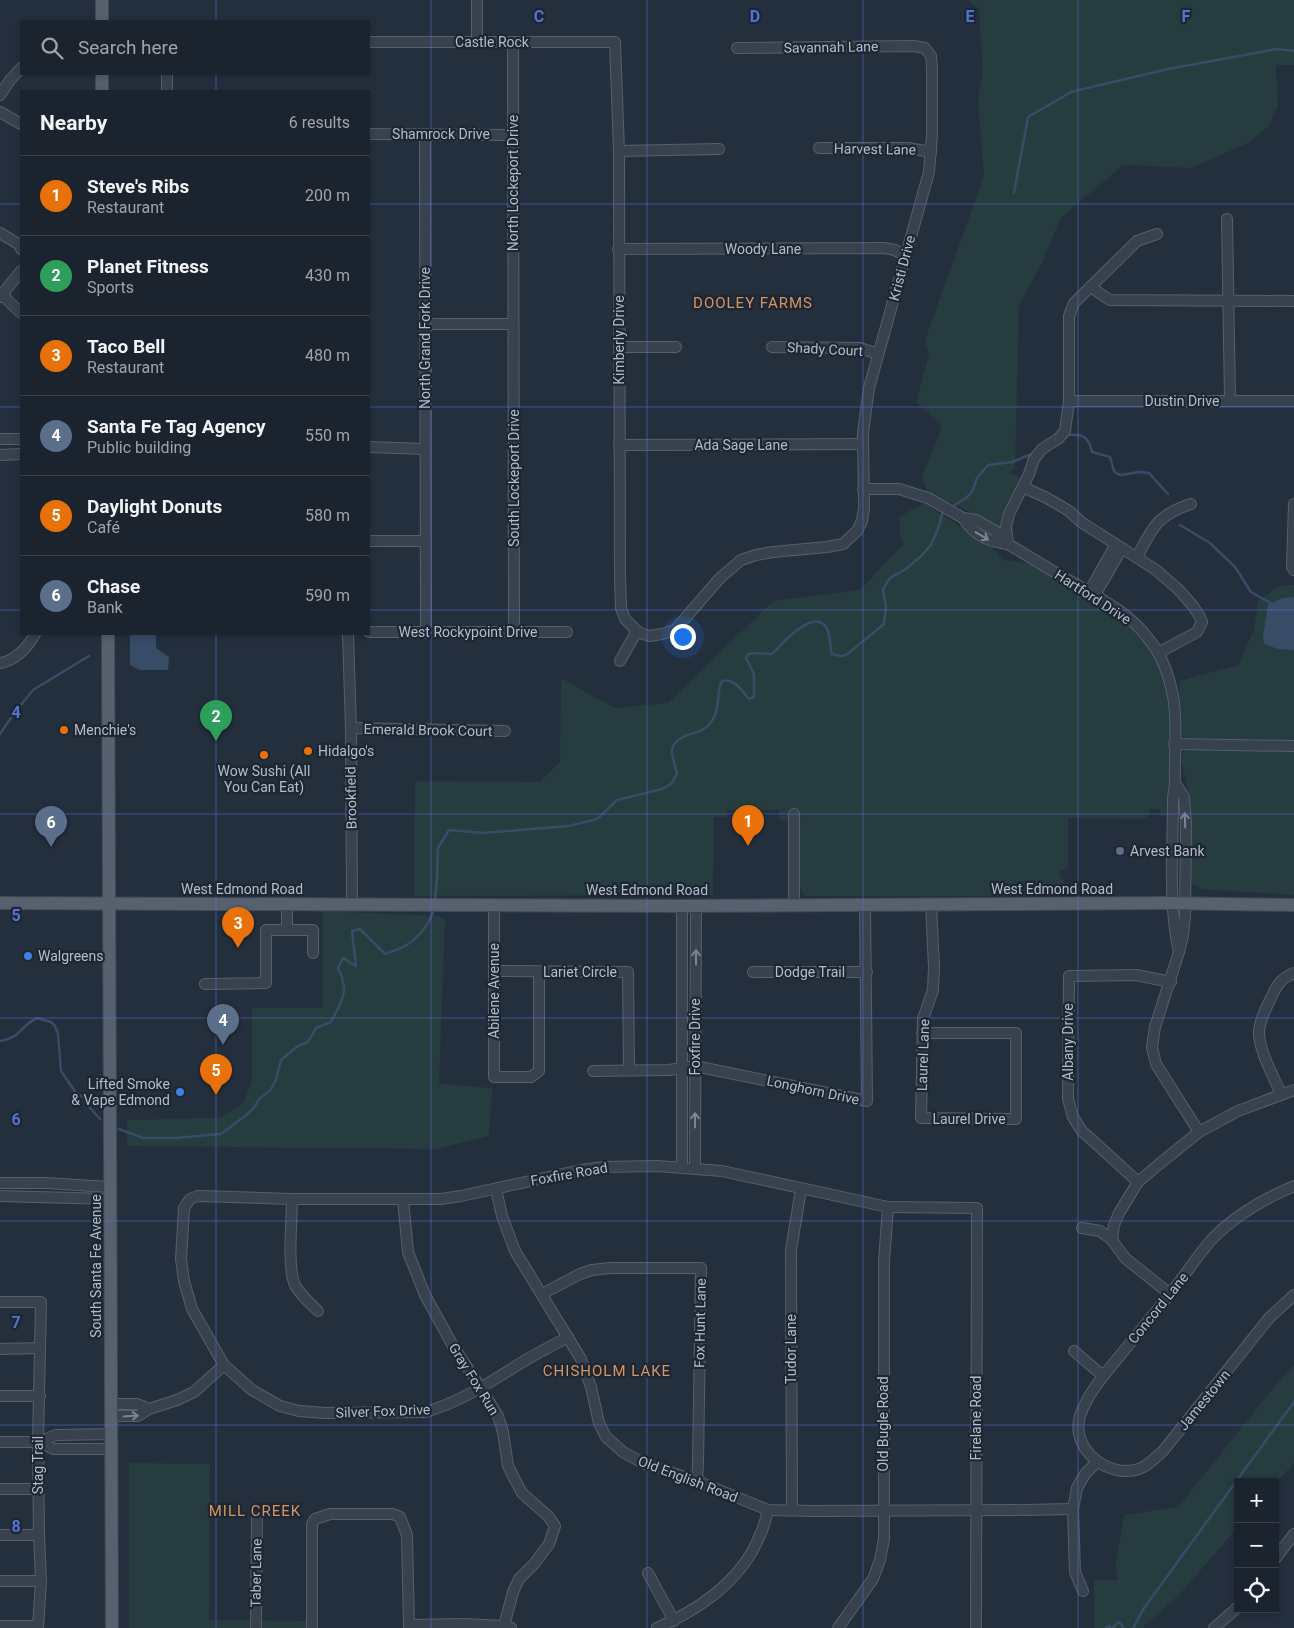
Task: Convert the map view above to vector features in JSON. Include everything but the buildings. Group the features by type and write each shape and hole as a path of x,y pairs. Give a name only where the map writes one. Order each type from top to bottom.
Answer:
{"main road":[{"path":"102,0 102,20"},
{"path":"102,75 102,90"},
{"name":"South Santa Fe Avenue","path":"108,635 112,1628"},
{"name":"West Edmond Road","path":"0,903 352,903 682,906 932,904 1294,905"}],"street":[{"path":"477,1 477,42"},
{"name":"Castle Rock","path":"370,42 615,42"},
{"name":"North Lockeport Drive","path":"513,42 514,324"},
{"name":"Kimberly Drive","path":"615,42 619,151 621,608 625,619 637,632"},
{"name":"Savannah Lane","path":"737,48 914,46 925,48"},
{"name":"Kristi Drive","path":"637,632 650,636 674,630 720,578 741,560 773,552 843,544 858,531 862,521 862,444 866,405 878,354 929,172 932,68 931,56 925,48"},
{"path":"0,95 20,69"},
{"path":"167,75 167,90"},
{"path":"0,112 20,123"},
{"name":"Shamrock Drive","path":"370,134 513,135"},
{"name":"North Grand Fork Drive","path":"425,135 426,324 424,449 426,633"},
{"name":"Harvest Lane","path":"819,148 908,148 931,152"},
{"path":"619,151 719,149"},
{"path":"1227,219 1230,400"},
{"path":"0,233 20,245"},
{"path":"1008,544 1006,527 1009,514 1023,488 1034,459 1042,449 1058,439 1065,431 1069,401 1069,316 1074,303 1137,241 1157,234"},
{"name":"Woody Lane","path":"618,249 884,248 895,250 905,256"},
{"path":"20,272 1,296 20,312"},
{"path":"1091,286 1110,300 1294,301"},
{"path":"426,324 514,324"},
{"name":"South Lockeport Drive","path":"514,324 514,632"},
{"path":"619,347 676,348"},
{"name":"Shady Court","path":"772,347 860,348 878,354"},
{"name":"Dustin Drive","path":"1069,401 1294,401"},
{"path":"0,439 20,439"},
{"name":"Ada Sage Lane","path":"619,445 862,444"},
{"path":"370,447 424,449"},
{"path":"0,455 20,454"},
{"path":"1023,488 1047,498 1156,570 1179,590 1193,606 1202,622 1201,627 1197,632 1158,653"},
{"name":"Hartford Drive","path":"863,489 899,489 914,492 962,518 976,520 996,532 1008,544 1092,593 1126,616 1147,637 1158,653 1165,668 1173,698 1175,784 1173,798 1179,904 1176,937 1179,952 1171,982 1155,1027 1152,1047 1153,1055 1160,1071 1199,1132"},
{"path":"1137,557 1154,526 1161,519 1173,510 1191,504"},
{"path":"1294,504 1292,568 1294,570"},
{"path":"370,541 425,541"},
{"path":"1092,593 1119,546"},
{"name":"West Rockypoint Drive","path":"370,632 567,632"},
{"path":"620,661 637,632"},
{"path":"0,663 9,662 17,656 32,641 35,635"},
{"name":"Brookfield","path":"348,635 351,728 352,903"},
{"name":"Emerald Brook Court","path":"351,728 505,731"},
{"path":"1174,744 1294,746"},
{"path":"794,814 794,905"},
{"path":"287,903 287,930"},
{"name":"Laurel Lane","path":"921,1118 923,1019 933,990 932,904"},
{"name":"Abilene Avenue","path":"494,905 494,1077 531,1077 539,1071 539,972"},
{"name":"Longhorn Drive","path":"593,1071 669,1070 695,1066 867,1102 866,905"},
{"name":"Foxfire Drive","path":"682,906 682,1167"},
{"name":"Foxfire Drive","path":"694,1168 696,906"},
{"path":"205,984 266,984 266,930 313,930 313,953"},
{"name":"Lariet Circle","path":"494,971 628,972 629,1070"},
{"name":"Dodge Trail","path":"753,972 867,972"},
{"path":"1281,1094 1261,1047 1259,1032 1261,1019 1277,984 1294,973"},
{"name":"Albany Drive","path":"1138,1182 1081,1130 1073,1117 1068,1099 1069,976 1136,975 1171,982"},
{"name":"Laurel Drive","path":"921,1118 1016,1119 1016,1033 922,1033"},
{"path":"1112,1240 1114,1225 1119,1213 1138,1182 1199,1132 1238,1111 1294,1090"},
{"name":"Foxfire Road","path":"190,1199 198,1196 292,1199 441,1199 588,1169 604,1167 682,1167 722,1171 888,1207 977,1208"},
{"path":"0,1183 78,1184 110,1193"},
{"path":"32,1183 34,1197"},
{"path":"78,1184 83,1199"},
{"name":"Concord Lane","path":"1097,1462 1085,1448 1079,1435 1079,1419 1085,1403 1103,1376 1214,1237 1246,1212 1294,1186"},
{"name":"Old English Road","path":"496,1189 502,1216 516,1251 581,1359 591,1387 599,1423 606,1437 623,1452 645,1464 697,1481 768,1510 1073,1509"},
{"name":"Tudor Lane","path":"792,1510 791,1250 801,1189"},
{"path":"0,1196 83,1199 110,1193"},
{"name":"Silver Fox Drive","path":"190,1199 184,1208 182,1220 181,1259 184,1281 192,1309 224,1365 252,1390 280,1406 299,1411 325,1413 425,1412 441,1408 482,1388 525,1360 568,1337"},
{"path":"292,1199 291,1267 293,1282 300,1294 318,1311"},
{"name":"Gray Fox Run","path":"403,1199 408,1252 425,1295 453,1346 482,1388 498,1416 503,1432 508,1466 522,1493 548,1516 555,1526 549,1544 534,1564 519,1579 513,1592 508,1627"},
{"name":"Old Bugle Road","path":"838,1628 873,1579 880,1560 884,1539 884,1261 888,1207"},
{"name":"Firelane Road","path":"976,1628 977,1208"},
{"path":"1082,1228 1100,1231 1112,1240 1125,1258 1170,1294"},
{"name":"Fox Hunt Lane","path":"542,1294 580,1274 592,1270 610,1268 700,1268 697,1481"},
{"name":"Jamestown","path":"1097,1462 1111,1469 1138,1470 1158,1456 1269,1318 1294,1295"},
{"name":"Stag Trail","path":"0,1302 41,1302 38,1442 41,1581 38,1627"},
{"path":"0,1349 40,1348"},
{"path":"1074,1351 1103,1376"},
{"path":"111,1410 138,1416 149,1409 168,1404 194,1392 224,1365"},
{"path":"0,1396 40,1396"},
{"path":"80,1434 80,1449"},
{"path":"0,1442 38,1442 56,1435 111,1434"},
{"path":"38,1442 54,1449 111,1449"},
{"path":"1083,1591 1075,1572 1073,1509 1077,1488 1085,1474 1097,1462"},
{"path":"0,1489 38,1489"},
{"path":"657,1628 674,1621 723,1589 740,1570 760,1536 768,1510"},
{"path":"312,1628 312,1530 315,1519 330,1514 393,1514 400,1517 404,1522 407,1535 409,1626 464,1624 508,1627"},
{"name":"Taber Lane","path":"256,1628 257,1518"},
{"path":"1279,1554 1294,1534"},
{"path":"0,1535 39,1535"},
{"path":"648,1572 674,1621"},
{"path":"0,1581 41,1581"},
{"path":"1214,1628 1234,1610"},
{"path":"0,1626 38,1627"}],"green space":[{"path":"968,0 1294,0 1294,65 1276,65 1278,105 1269,126 1248,143 1191,168 1123,165 1060,219 1041,265 1019,305 1015,468 1009,472 1023,479 1002,526 999,527 928,493 922,476 941,430 941,424 916,402 929,355 925,340 984,176 978,99 983,74 979,9"},
{"path":"924,503 993,548 1003,560 1029,563 1123,620 1151,647 1168,691 1170,717 1169,815 1160,816 1160,809 1150,809 1147,817 1144,819 1068,818 1068,867 1065,870 1060,870 1060,877 1064,880 1064,895 1060,896 805,896 798,884 798,823 801,816 788,815 787,820 780,820 779,810 726,810 726,817 714,817 713,895 414,896 415,781 540,782 560,762 561,678 614,708 668,703 773,601 860,590 904,543 900,536 899,517"},
{"path":"1284,585 1294,585 1294,597 1282,598 1268,605 1263,635 1278,649 1294,650 1294,740 1189,740 1183,737 1181,732 1179,681 1238,665 1254,630 1258,601 1276,588"},
{"path":"1294,749 1294,895 1200,889 1191,883 1190,797 1180,757 1184,751 1188,750"},
{"path":"323,911 438,916 445,919 439,1084 492,1088 489,1136 437,1149 127,1146 127,1120 219,1118 243,1104 252,1081 252,1008 323,1008"},
{"path":"1294,1365 1294,1463 1279,1480 1279,1478 1234,1478 1234,1532 1179,1595 1142,1628 1094,1628 1094,1580 1117,1580 1116,1564 1124,1515 1178,1507 1274,1387"},
{"path":"129,1463 210,1464 209,1620 308,1621 308,1628 129,1628"}],"water":[{"path":"1294,597 1294,650 1278,649 1264,644 1263,635 1268,605 1282,598"},
{"path":"130,635 156,635 156,648 169,657 168,670 140,670 130,665"}],"waterway":[{"path":"1014,193 1028,117 1071,92 1168,69 1277,49 1294,51"},
{"path":"1066,435 1076,435 1087,439 1092,452 1110,457 1114,471 1118,474 1149,473 1168,494"},
{"path":"950,508 972,492 977,478 988,465 1012,462 1034,453"},
{"path":"435,900 438,848 449,830 483,833 569,826 597,819 617,800 662,789 671,784 677,774 672,754 673,746 679,739 704,729 710,724 717,709 719,689 722,681 731,681 749,699 754,697 754,674 746,658 749,654 772,654 797,630 813,622 820,622 829,633 832,654 846,655 884,624 886,607 883,589 890,578 906,569 931,545 945,510"},
{"path":"1180,525 1210,543 1235,567 1251,592 1272,604"},
{"path":"0,734 33,690 89,656"},
{"path":"119,1129 143,1138 176,1138 221,1134 253,1109 260,1098 270,1091 276,1080 281,1060 298,1046 308,1042 316,1028 331,1022 341,1002 344,990 344,983 338,968 343,958 356,966 352,931 360,929 385,954 403,947 412,941 428,923 434,908"},
{"path":"0,1041 16,1035 37,1018 51,1022 58,1034 61,1071 76,1093 84,1098 100,1119"},
{"path":"1133,1628 1144,1608 1294,1402"},
{"path":"1106,1628 1108,1626 1112,1628 1119,1622 1124,1628"}],"place":[{"name":"Menchie's","path":"64,730"},
{"name":"Planet Fitness","path":"216,741"},
{"name":"Hidalgo's","path":"308,751"},
{"name":"Wow Sushi (All You Can Eat)","path":"264,755"},
{"name":"Steve's Ribs","path":"748,846"},
{"name":"Chase","path":"51,847"},
{"name":"Arvest Bank","path":"1120,851"},
{"name":"Taco Bell","path":"238,948"},
{"name":"Walgreens","path":"28,956"},
{"name":"Santa Fe Tag Agency","path":"223,1045"},
{"name":"Lifted Smoke & Vape Edmond","path":"180,1092"},
{"name":"Daylight Donuts","path":"216,1095"}],"district":[{"name":"DOOLEY FARMS","path":"753,303"},
{"name":"CHISHOLM LAKE","path":"607,1371"},
{"name":"MILL CREEK","path":"255,1511"}]}
